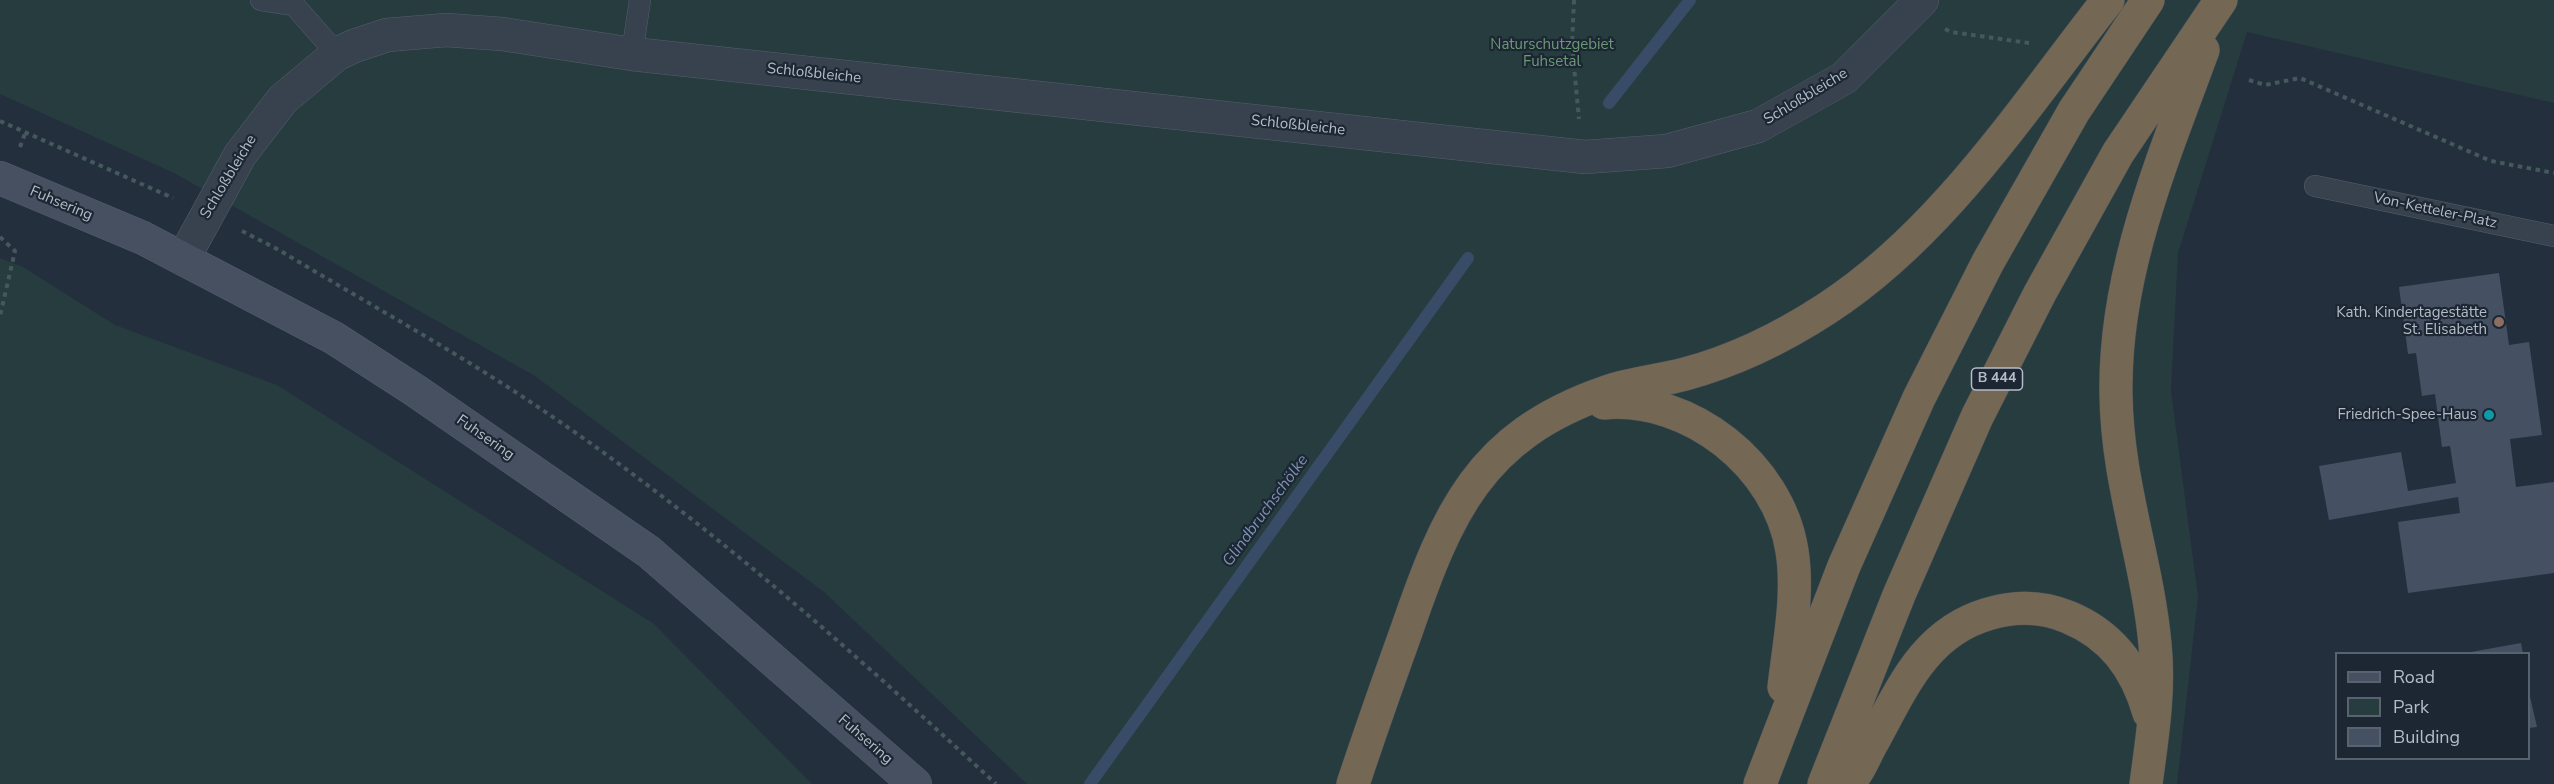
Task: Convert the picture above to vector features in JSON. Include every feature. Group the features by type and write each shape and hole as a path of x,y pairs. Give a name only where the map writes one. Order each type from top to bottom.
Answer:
{"highway":[{"path":"1353,784 1421,589 1445,529 1460,500 1501,451 1528,429 1558,411 1609,391 1685,374 1750,350 1825,310 1866,282 1939,213 2108,0"},
{"path":"1760,784 1779,729 1844,566 1919,398 1988,262 2074,111 2148,0"},
{"path":"2146,784 2157,683 2155,645 2150,608 2123,483 2116,393 2117,348 2124,294 2135,242 2221,0"},
{"name":"B 444","path":"1824,784 1899,595 1977,417 2040,293 2118,153 2221,0"},
{"path":"1558,411 1614,402 1670,411 1696,422 1723,440 1748,462 1768,488 1782,518 1792,549 1795,582 1779,729"},
{"path":"1847,784 1913,670 1929,648 1951,630 1976,617 2003,609 2031,608 2059,613 2085,624 2109,640 2128,661 2141,686 2149,713 2151,741"}],"main road":[{"name":"Fuhsering","path":"0,178 143,238 334,338 426,397 649,552 915,784"}],"street":[{"name":"Schloßbleiche","path":"183,259 206,213 240,155 283,99 337,54 387,35 446,30 502,34 632,54 1585,157 1667,151 1758,126 1844,78 1920,2"}],"lane":[{"path":"261,0 294,5 337,54"},
{"path":"632,54 640,0"},
{"name":"Von-Ketteler-Platz","path":"2316,186 2554,236"}],"path":[{"path":"1574,0 1572,45 1585,157"},
{"path":"1920,2 1942,28 1952,32 2035,44"},
{"path":"2249,80 2265,85 2300,78 2491,161 2554,173"},
{"path":"0,121 206,213 279,250 524,397 657,493 797,606 996,784"},
{"path":"0,237 15,251 0,316"}],"green space":[{"name":"Naturschutzgebiet Fuhsetal","path":"0,0 2554,0 2554,103 2247,32 2178,253 2171,391 2198,597 2177,784 1027,784 824,592 535,376 174,173 0,94"},
{"path":"0,258 23,267 115,325 277,385 654,624 812,784 0,784"}],"building":[{"name":"Friedrich-Spee-Haus","path":"2499,273 2509,345 2529,342 2542,435 2510,439 2516,487 2554,482 2554,573 2408,593 2398,522 2460,513 2458,497 2329,520 2319,466 2401,452 2408,491 2456,483 2450,446 2442,447 2435,394 2422,396 2416,353 2408,354 2399,287"},
{"path":"2521,643 2523,652 2471,652"},
{"path":"2530,697 2537,727 2530,728"}],"waterway":[{"name":"Glindbruchschölke","path":"1609,103 1690,0"},
{"name":"Glindbruchschölke","path":"1090,784 1468,258"}],"place":[{"name":"Kath. Kindertagestätte St. Elisabeth","path":"2499,322"},
{"name":"Friedrich-Spee-Haus","path":"2489,415"}]}
